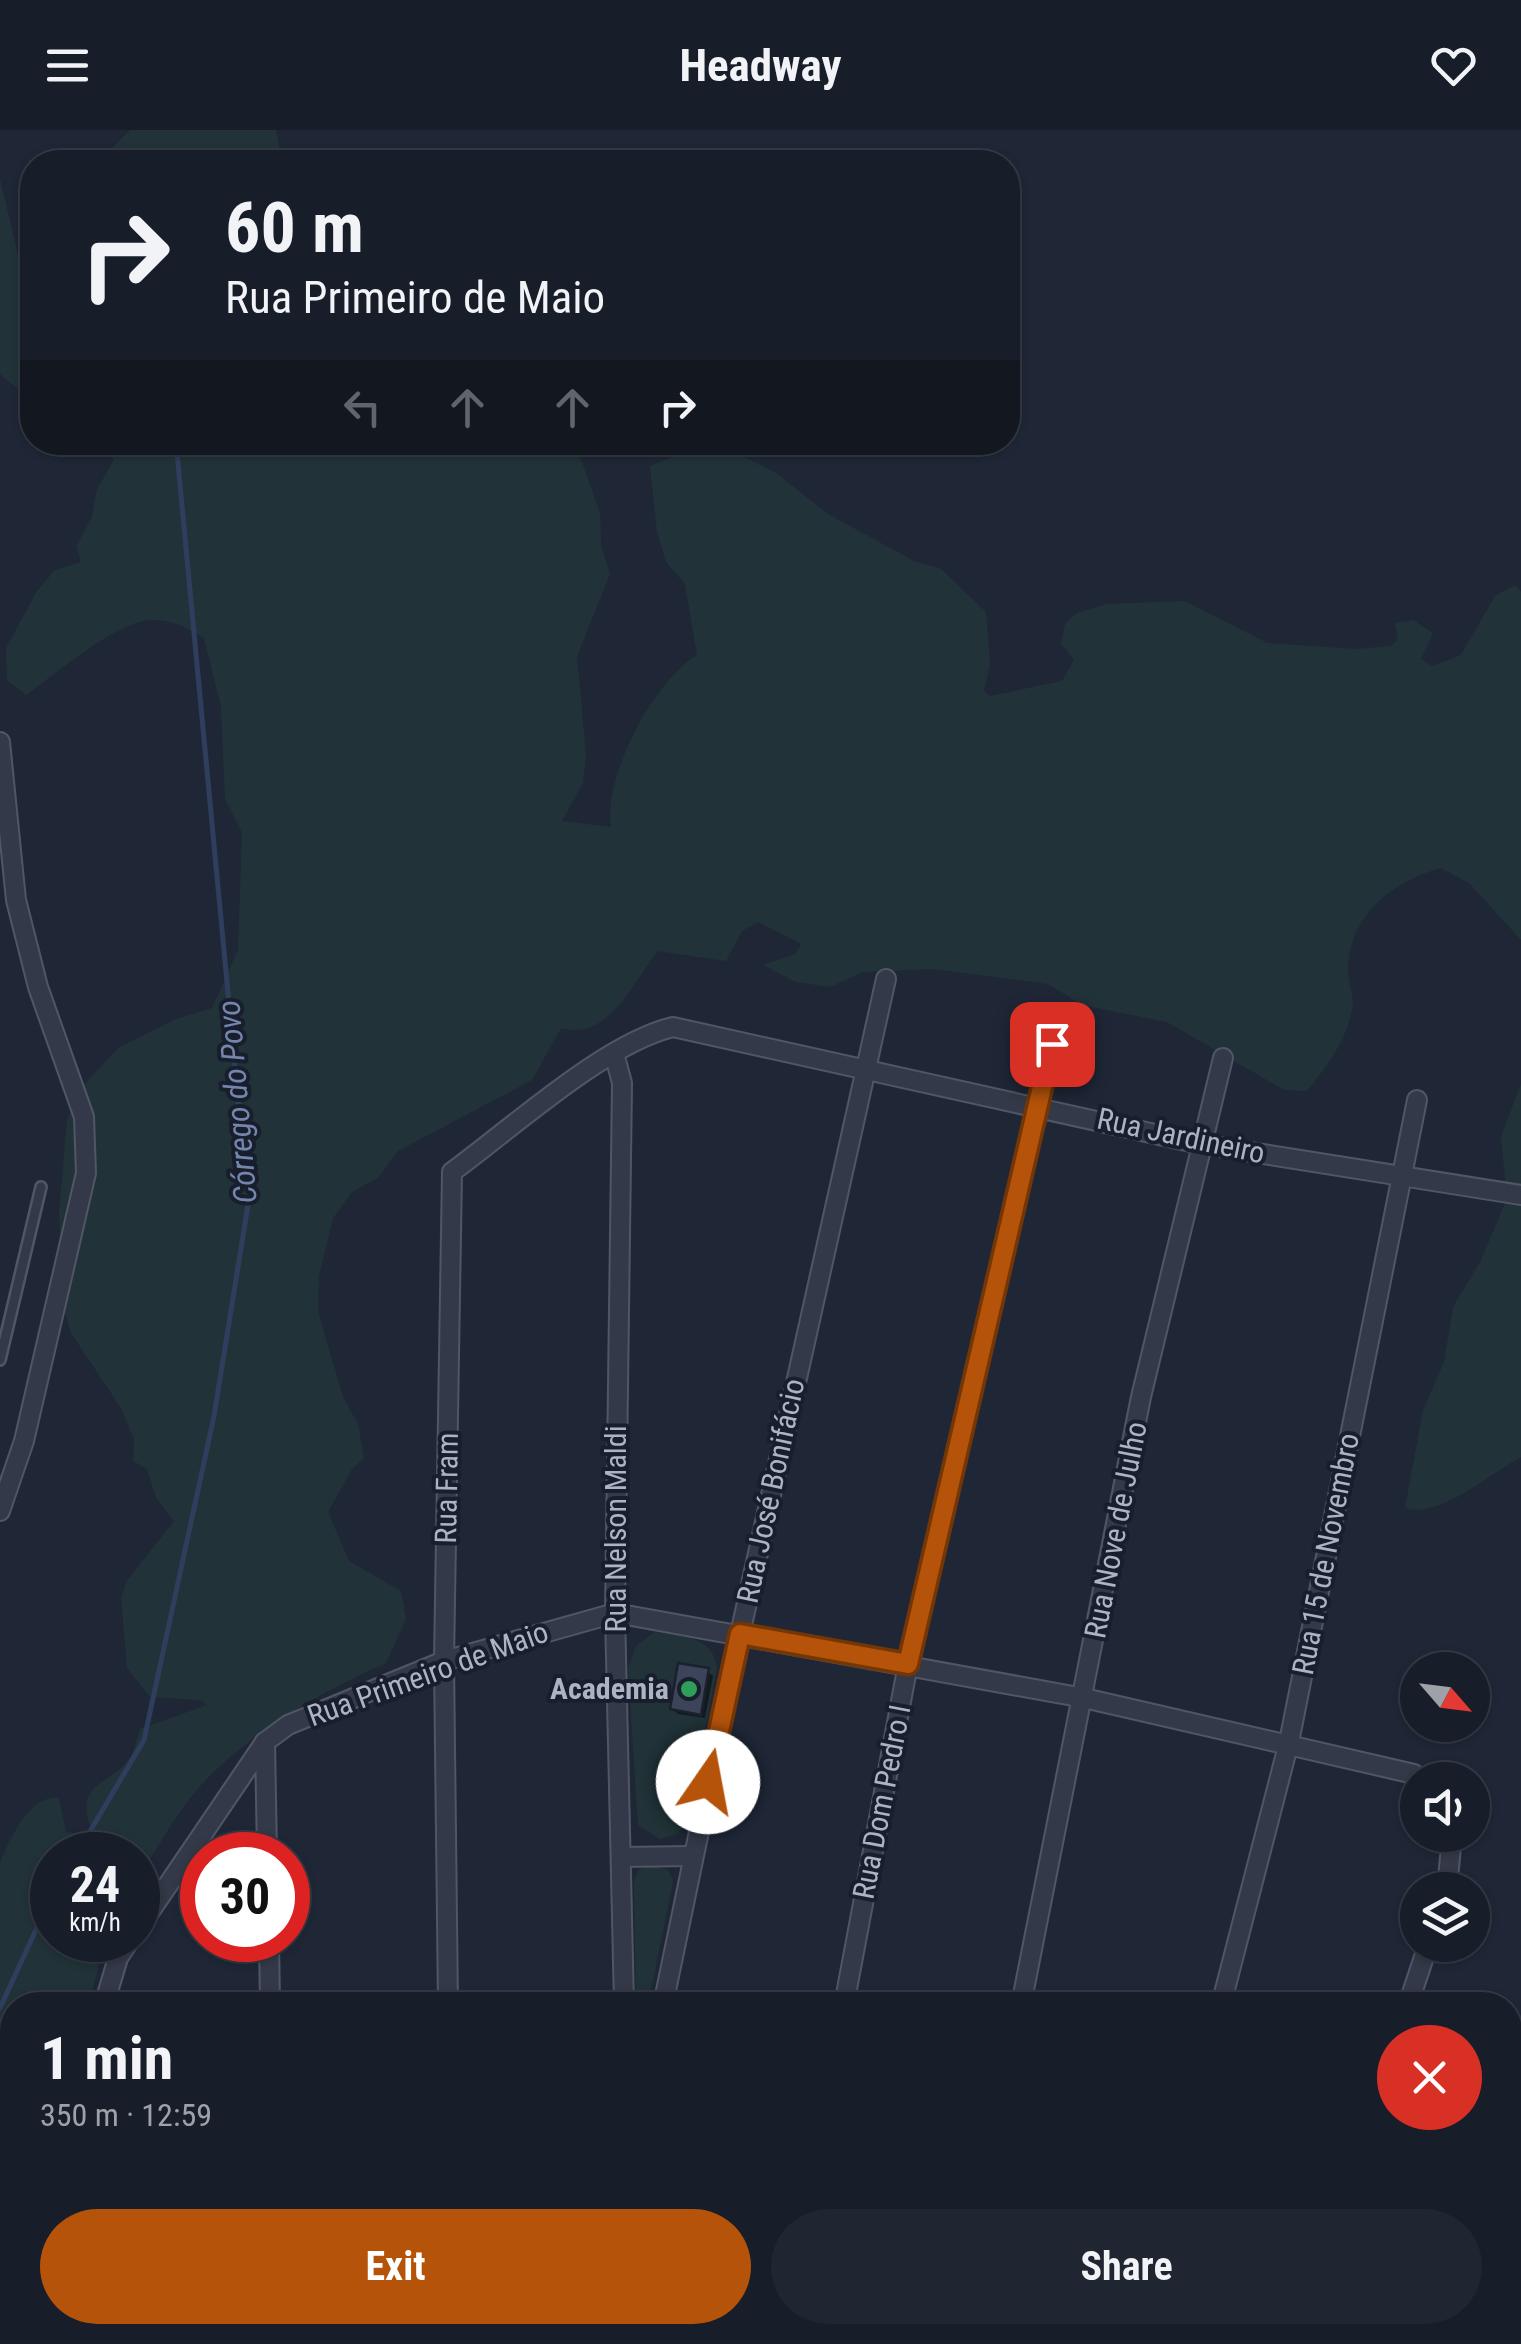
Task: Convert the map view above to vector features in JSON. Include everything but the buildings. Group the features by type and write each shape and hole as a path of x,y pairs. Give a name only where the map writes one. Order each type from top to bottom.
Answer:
{"street":[{"path":"0,742 16,900 38,987 84,1117 86,1172 24,1441 0,1511"},
{"name":"Rua José Bonifácio","path":"666,1992 740,1634 886,979"},
{"name":"Rua Dom Pedro I","path":"846,1992 908,1664 1059,1015"},
{"name":"Rua Jardineiro","path":"614,1053 648,1033 673,1027 1037,1104 1200,1144 1521,1195"},
{"name":"Rua Nelson Maldi","path":"614,1053 622,1082 614,1613 624,1992"},
{"name":"Rua Fram","path":"448,1992 444,1662 452,1172 614,1053"},
{"name":"Rua Nove de Julho","path":"1024,1992 1141,1397 1223,1058"},
{"name":"Rua 15 de Novembro","path":"1225,1992 1289,1742 1418,1100"},
{"name":"Rua Primeiro de Maio","path":"160,1897 265,1742 288,1725 444,1662 614,1613 1084,1698 1400,1770"},
{"path":"265,1742 267,1832"},
{"path":"623,1857 692,1856"},
{"path":"108,1992 117,1962"},
{"path":"269,1962 270,1992"},
{"path":"1412,1992 1422,1962"}],"lane":[{"path":"0,1360 41,1187"}],"shaded area":[{"path":"130,130 276,130 280,150 110,150"},
{"path":"0,179 20,261 20,391 0,374"},
{"path":"110,455 579,455 600,513 601,545 610,574 577,656 586,754 583,783 562,821 611,827 615,782 635,732 664,686 697,655 685,584 666,562 657,532 650,466 677,455 747,458 776,473 828,514 914,561 941,569 986,612 990,664 984,691 990,696 1062,681 1074,660 1061,644 1065,624 1077,613 1107,604 1185,601 1267,643 1356,649 1391,646 1398,639 1395,623 1413,620 1433,633 1421,659 1432,666 1461,655 1495,596 1515,585 1521,592 1521,940 1469,883 1441,868 1391,891 1365,917 1356,933 1350,950 1348,970 1353,1000 1346,1032 1307,1091 1284,1090 1167,1022 1082,1005 1048,984 933,969 863,972 830,987 796,982 763,965 795,954 801,944 758,922 742,931 726,961 658,951 606,1017 578,1030 561,1028 532,1080 398,1151 379,1177 352,1192 333,1218 319,1276 318,1311 343,1397 358,1424 364,1458 352,1469 328,1512 349,1561 401,1591 406,1619 386,1663 289,1714 244,1745 204,1782 160,1844 160,1832 88,1832 91,1828 87,1801 91,1793 129,1759 140,1729 207,1705 200,1700 150,1697 127,1668 121,1596 127,1581 174,1521 156,1498 147,1469 133,1461 134,1439 121,1408 71,1333 63,1305 59,1213 67,1121 78,1091 119,1047 177,1019 212,1008 238,950 242,833 225,799 221,707 204,638 160,620 138,622 105,638 26,695 7,680 6,648 37,591 55,570 81,562 76,546 92,517 97,489 114,460"},
{"path":"1521,1084 1521,1457 1449,1501 1419,1510 1405,1508 1423,1410 1444,1362 1453,1307 1480,1262 1507,1199 1501,1136"},
{"path":"655,1632 702,1643 714,1657 717,1668 688,1820 677,1834 660,1839 638,1825 628,1669 636,1646"},
{"path":"59,1798 66,1832 30,1832 30,1962 100,1962 92,1992 0,1992 0,1862 30,1811 48,1799"},
{"path":"650,1864 668,1870 673,1881 651,1992 636,1992 634,1881 639,1870"}],"waterway":[{"name":"Córrego do Povo","path":"90,1832 144,1740 214,1416 248,1205 177,455"},
{"name":"Córrego do Povo","path":"7,1992 30,1943"}],"place":[{"name":"Academia","path":"689,1689"}],"route":[{"path":"708,1782 740,1634 908,1664 1052,1044"}]}
